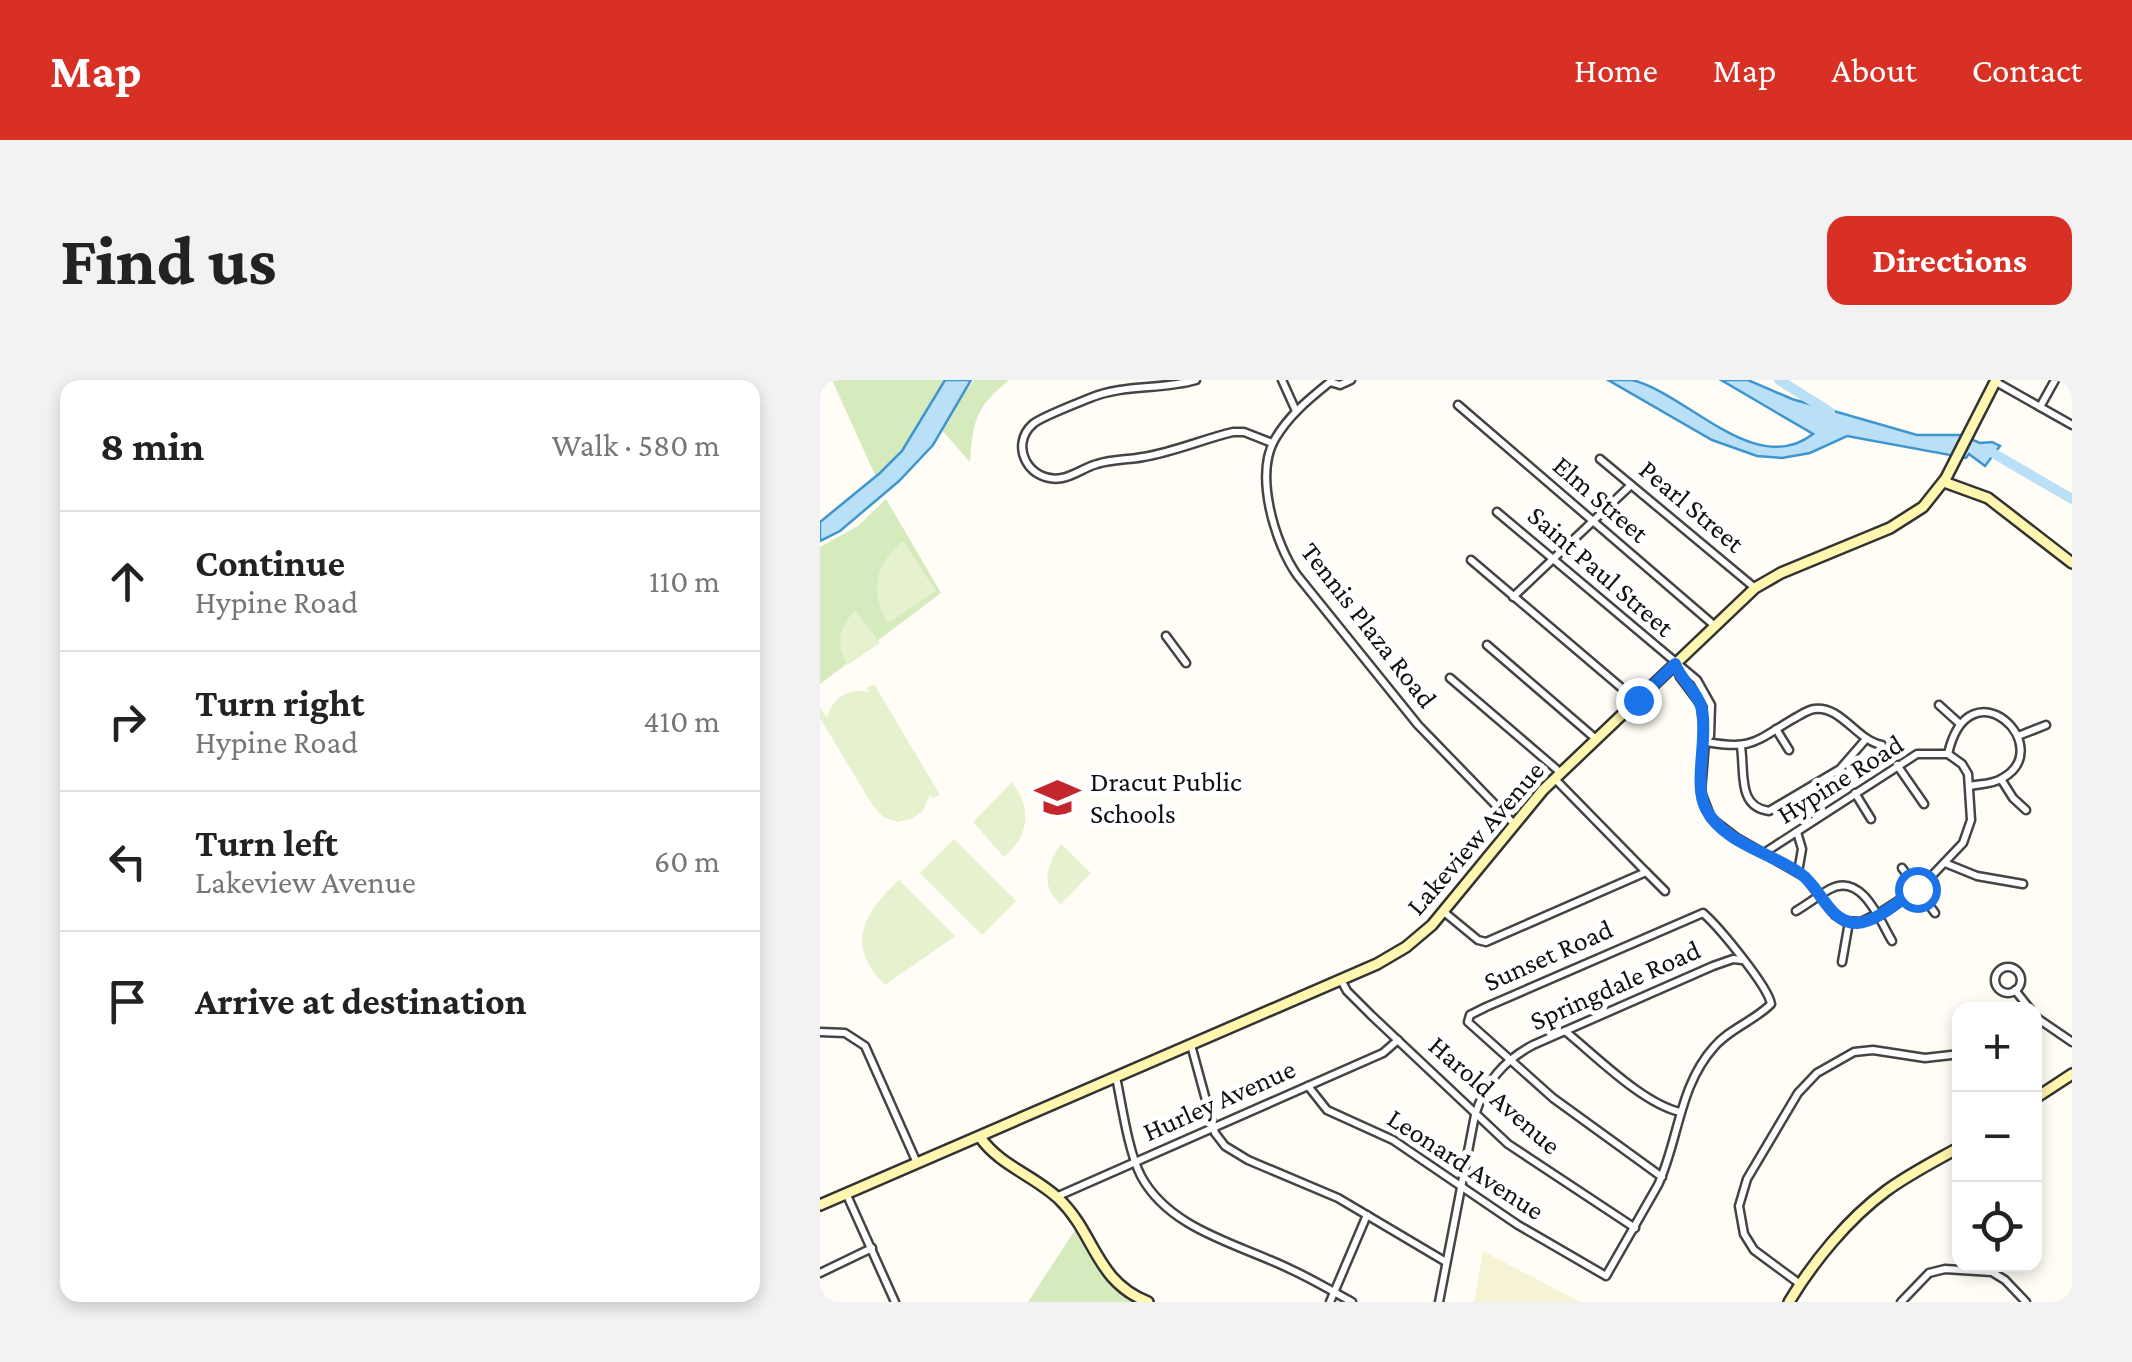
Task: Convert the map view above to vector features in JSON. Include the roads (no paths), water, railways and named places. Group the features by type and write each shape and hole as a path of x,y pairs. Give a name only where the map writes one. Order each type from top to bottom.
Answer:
{"main road":[{"name":"Lakeview Avenue","path":"820,1205 1396,954 1444,912 1558,776 1755,588 1780,572 1898,525 1923,507 1944,482 1996,381"},
{"path":"1944,482 1988,498 2072,563"},
{"path":"2042,1095 2072,1074"},
{"path":"980,1137 998,1156 1056,1197 1078,1220 1120,1288 1148,1302"},
{"path":"1788,1302 1868,1205 1952,1152"}],"street":[{"path":"1196,380 1178,386 1114,391 1046,417 1034,423 1024,437 1024,459 1032,471 1044,478 1062,478 1095,464 1150,456 1232,432 1272,443 1296,410 1330,381 1340,385 1351,380"},
{"path":"1282,380 1296,410"},
{"path":"2040,406 2055,380"},
{"path":"1996,381 2072,426"},
{"name":"Elm Street","path":"1458,405 1715,626"},
{"name":"Tennis Plaza Road","path":"1272,443 1268,461 1270,506 1286,559 1418,725 1514,824"},
{"name":"Pearl Street","path":"1600,459 1755,588"},
{"path":"1514,597 1631,485"},
{"name":"Saint Paul Street","path":"1497,512 1675,664"},
{"path":"1471,560 1636,701"},
{"path":"1166,636 1186,663"},
{"path":"1488,645 1596,739"},
{"name":"Hypine Road","path":"1675,664 1686,668 1697,680 1711,705 1710,736 1705,742 1703,805 1721,827 1798,872 1839,918 1849,922"},
{"path":"1450,678 1558,776 1665,892"},
{"path":"1939,705 1960,724"},
{"path":"1705,742 1741,747 1818,709 1834,714 1866,739 1882,745"},
{"path":"1842,962 1849,922 1866,921 1917,889 1969,832 1970,786 2001,779 2018,760 2018,736 2010,723 1992,713 1977,714 1960,724 1948,754"},
{"path":"2018,736 2046,724"},
{"path":"1776,729 1789,750"},
{"path":"1741,747 1747,798 1758,809 1769,811 1840,769 1866,739"},
{"name":"Hypine Road","path":"1764,854 1922,752 1948,754 1966,768 1970,786"},
{"path":"1898,766 1924,804"},
{"path":"2001,779 2026,810"},
{"path":"1855,793 1871,819"},
{"path":"1797,832 1802,849 1798,872"},
{"path":"1945,862 1977,876 2023,884"},
{"path":"1902,868 1935,913"},
{"path":"1444,912 1478,940 1486,942 1646,872"},
{"path":"1796,910 1831,888 1856,889 1866,896 1892,941"},
{"name":"Sunset Road","path":"1509,1060 1468,1022 1470,1016 1703,913 1742,960"},
{"path":"1634,1228 1671,1157 1689,1086 1717,1042 1770,1004 1770,998 1742,960"},
{"name":"Springdale Road","path":"1509,1060 1565,1031 1723,962 1742,960"},
{"path":"2008,967 2017,971 2020,981 2016,990 2005,992 1998,987 1998,971 2008,967"},
{"name":"Harold Avenue","path":"1341,980 1347,991 1508,1144 1634,1228"},
{"path":"2016,990 2025,1002"},
{"path":"2042,1020 2072,1042"},
{"path":"1565,1031 1639,1090 1668,1109 1680,1112"},
{"path":"820,1032 844,1033 865,1046 917,1163"},
{"name":"Hurley Avenue","path":"1056,1197 1383,1053 1398,1040"},
{"path":"1191,1045 1216,1137 1229,1149 1338,1198 1446,1262"},
{"path":"1800,1284 1754,1250 1741,1225 1739,1206 1747,1179 1798,1093 1817,1073 1854,1052 1873,1050 1925,1058 1952,1055"},
{"path":"1439,1302 1475,1115 1482,1092 1509,1060 1566,1108 1662,1177"},
{"path":"1116,1077 1136,1161 1149,1189 1194,1226 1290,1268 1352,1302"},
{"name":"Leonard Avenue","path":"1308,1086 1326,1110 1393,1140 1461,1188 1606,1276 1634,1228"},
{"path":"846,1193 895,1302"},
{"path":"1330,1302 1367,1215"},
{"path":"820,1273 872,1248"},
{"path":"1901,1302 1929,1273 1945,1269 1992,1272 2026,1302"}],"water":[{"path":"945,380 971,380 933,445 899,481 840,531 820,541 820,522 902,451"},
{"path":"1608,380 1632,380 1653,388 1721,429 1768,446 1791,445 1813,434 1721,380 1748,380 1792,399 1917,435 1961,435 2000,446 1985,466 1969,454 1966,458 1847,436 1810,453 1782,458 1757,456 1712,440"}],"waterway":[{"path":"1779,380 1830,412"},
{"path":"1986,449 2072,499"}],"place":[{"name":"Dracut Public Schools","path":"1057,797"}]}
